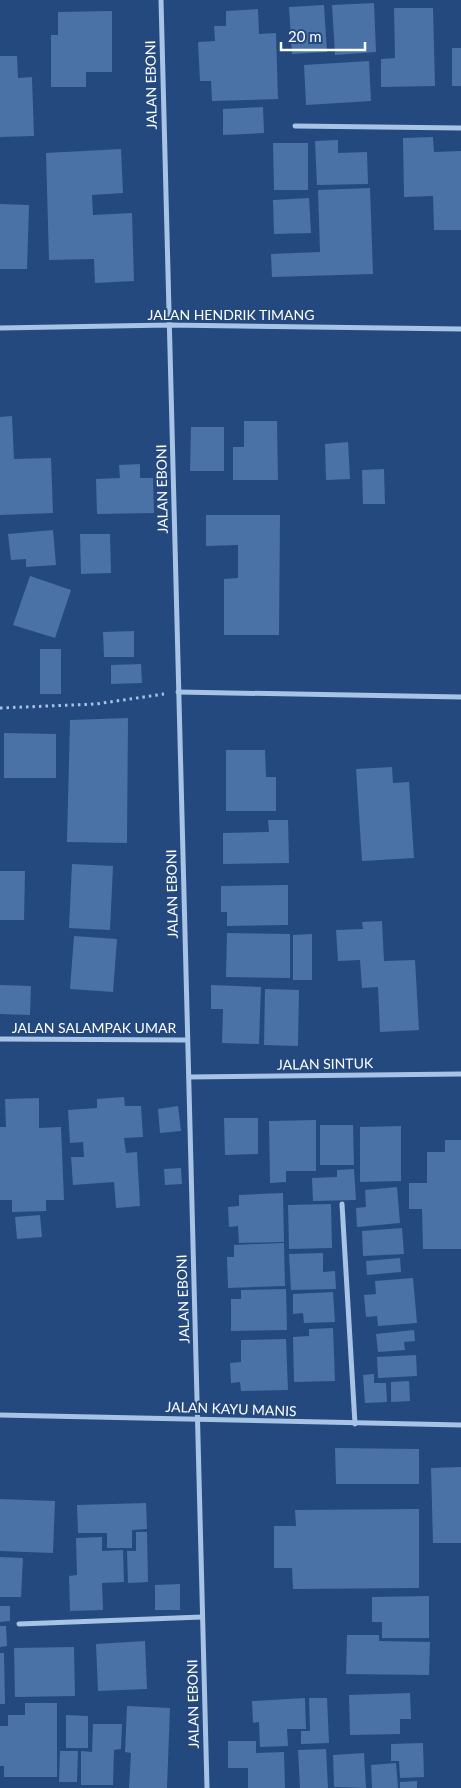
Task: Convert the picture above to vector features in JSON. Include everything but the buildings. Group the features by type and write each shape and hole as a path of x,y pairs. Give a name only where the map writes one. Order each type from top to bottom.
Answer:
{"street":[{"name":"JALAN EBONI","path":"160,0 198,1418 206,1788"},
{"path":"295,126 461,128"},
{"name":"JALAN HENDRIK TIMANG","path":"0,328 169,325 461,328"},
{"path":"178,692 461,697"},
{"name":"JALAN SALAMPAK UMAR","path":"0,1039 187,1040"},
{"name":"JALAN SINTUK","path":"189,1077 461,1074"},
{"path":"342,1204 355,1424"},
{"name":"JALAN KAYU MANIS","path":"0,1416 198,1418 355,1424 461,1425"},
{"path":"19,1624 202,1617"}],"path":[{"path":"0,708 96,704 178,692"}]}
